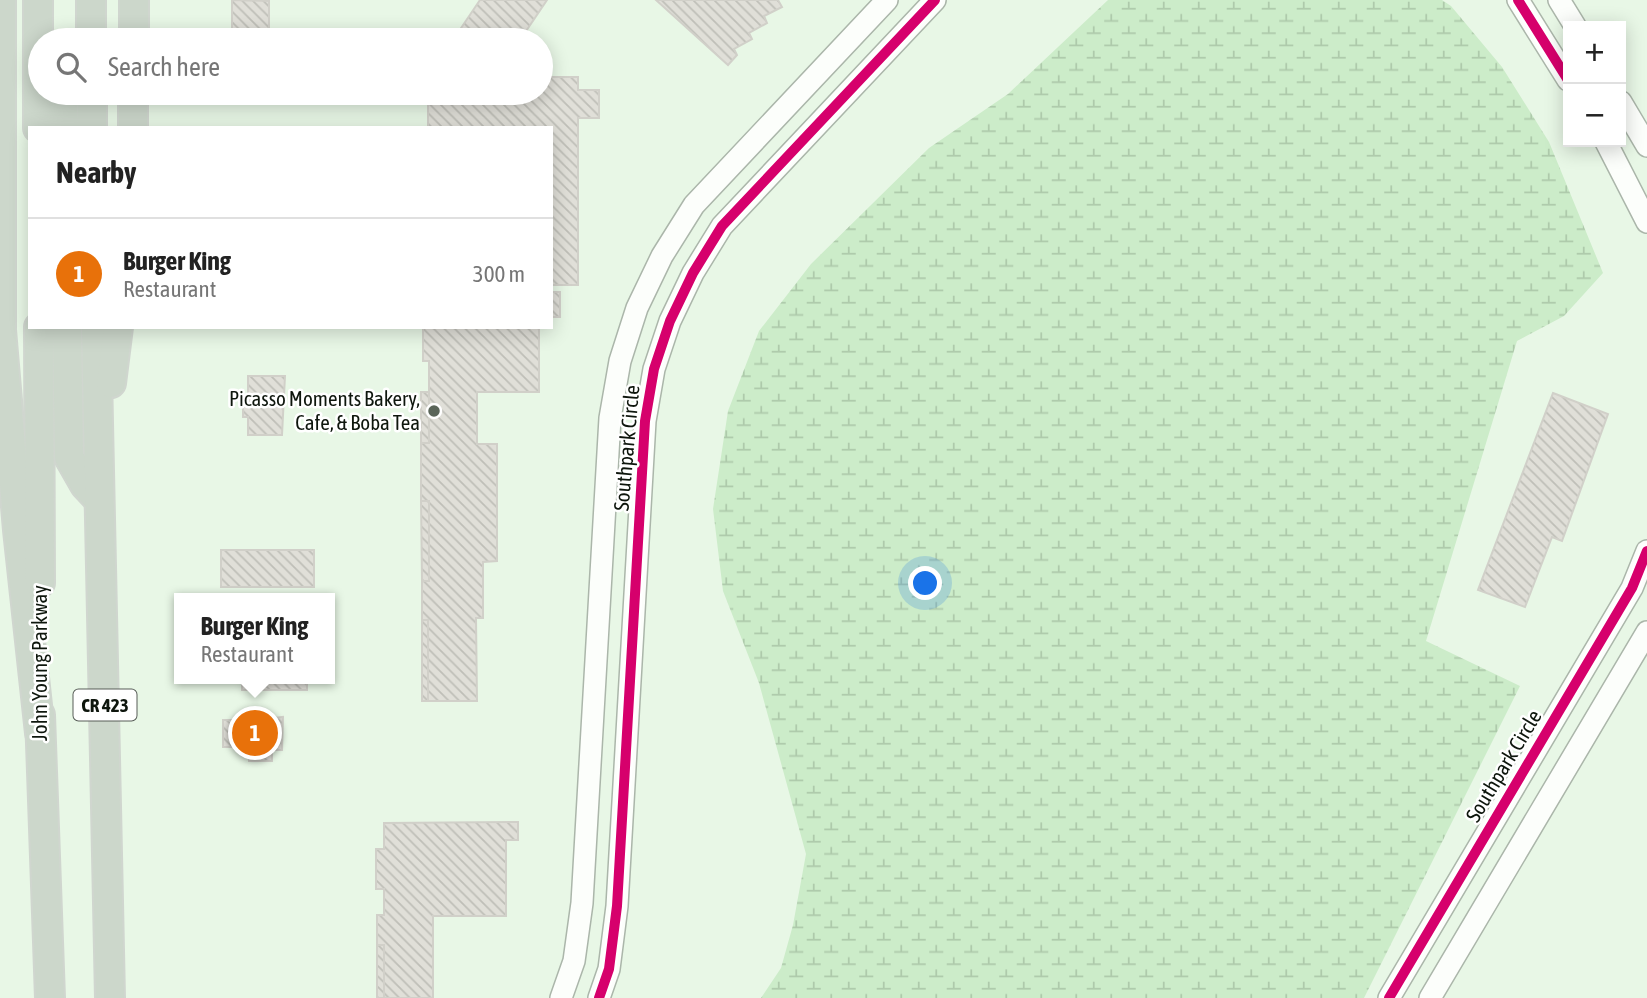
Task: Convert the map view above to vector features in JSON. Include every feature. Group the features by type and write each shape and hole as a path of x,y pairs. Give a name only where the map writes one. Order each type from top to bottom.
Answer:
{"highway":[{"path":"1,0 1,330 18,530 40,733"},
{"path":"38,0 38,28"},
{"path":"91,0 91,28"},
{"path":"134,0 134,28"},
{"path":"38,105 38,126"},
{"path":"63,105 64,126"},
{"path":"92,105 92,126"},
{"path":"133,105 133,126"},
{"name":"John Young Parkway","path":"39,329 40,733 50,998"},
{"path":"67,329 69,457 85,485 99,486 118,329"},
{"name":"CR 423","path":"96,329 110,998"}],"street":[{"name":"Southpark Circle","path":"561,998 574,961 582,903 610,418 620,360 633,321 662,256 694,205 887,0"},
{"name":"Southpark Circle","path":"599,998 609,970 617,906 645,421 654,369 670,321 693,273 722,226 935,0"},
{"path":"1518,0 1563,72"},
{"path":"1559,0 1572,21"},
{"path":"1626,110 1647,146"},
{"path":"1609,147 1647,222"},
{"name":"Southpark Circle","path":"1389,998 1632,587 1647,551"},
{"path":"1430,998 1647,632"}],"green space":[{"path":"1108,0 1442,0 1451,6 1502,67 1549,142 1603,273 1564,316 1517,341 1426,641 1520,686 1364,998 761,998 781,968 793,925 806,854 759,683 723,591 713,509 728,411 759,331 811,264 929,148 1008,94"}],"building":[{"path":"232,0 269,1 269,28 232,28"},
{"path":"480,0 547,0 528,28 461,28"},
{"path":"656,0 778,0 782,7 764,16 767,23 749,33 752,39 734,49 737,55 728,65"},
{"path":"553,77 578,77 578,90 599,90 599,118 578,118 578,285 553,285 553,126 428,126 428,105 553,105"},
{"path":"553,292 560,292 560,317 553,317"},
{"path":"423,329 539,329 539,392 477,392 477,444 497,444 497,561 483,562 483,618 476,618 477,701 428,701 428,620 422,620 422,581 429,581 429,501 421,501 421,443 429,443 429,361 423,361"},
{"path":"248,376 285,376 282,435 248,435 248,417 243,417 243,405 248,405"},
{"path":"421,392 429,392 429,443 421,443"},
{"path":"1553,393 1608,414 1562,541 1552,537 1525,607 1478,590"},
{"path":"421,501 429,501 429,581 422,581"},
{"path":"221,550 314,550 314,587 221,587"},
{"path":"422,620 428,620 428,701 422,701"},
{"path":"242,684 307,684 307,690 242,690"},
{"path":"238,717 257,717 257,720 283,717 282,750 272,750 272,761 249,761 249,747 223,747 223,720 238,720"},
{"path":"518,822 518,840 506,840 506,916 433,916 433,998 384,998 384,945 377,945 377,915 384,915 384,889 376,889 376,849 384,849 384,823"},
{"path":"377,945 384,945 384,998 377,998"}],"cycle path":[{"path":"599,998 609,969 617,906 645,421 654,369 670,321 693,273 722,226 935,0"},
{"path":"1518,0 1563,72"},
{"path":"1389,998 1632,588 1647,551"}],"place":[{"name":"Picasso Moments Bakery, Cafe, & Boba Tea","path":"434,411"},
{"name":"Burger King","path":"255,733"}]}
